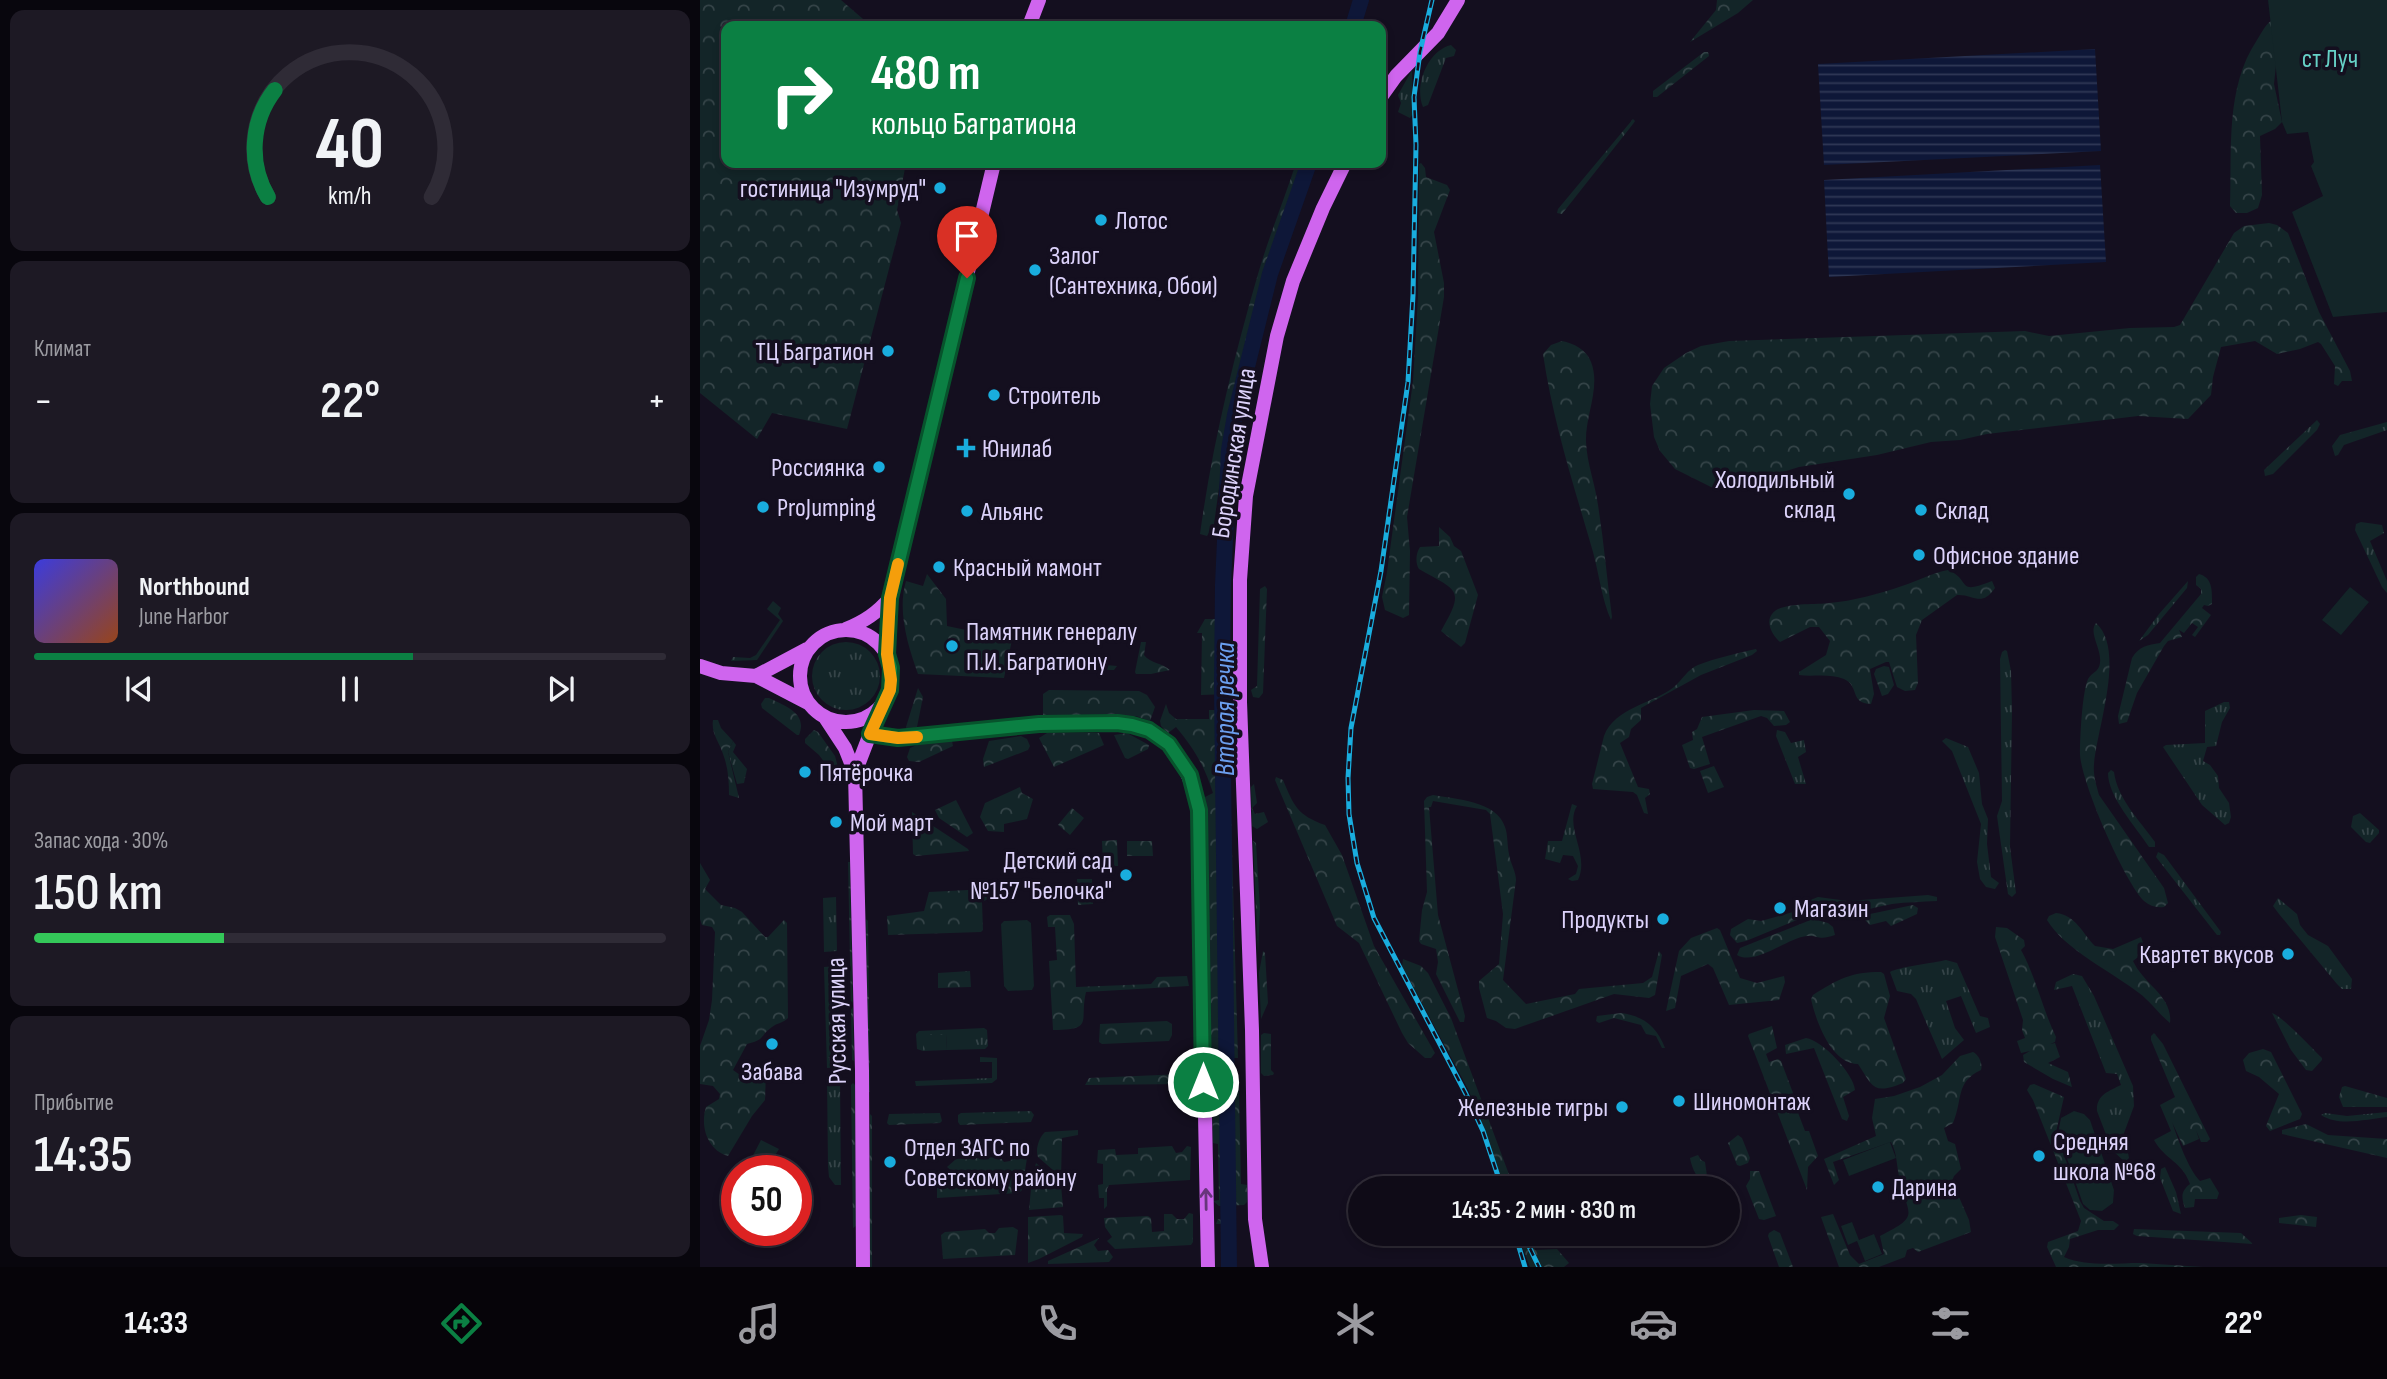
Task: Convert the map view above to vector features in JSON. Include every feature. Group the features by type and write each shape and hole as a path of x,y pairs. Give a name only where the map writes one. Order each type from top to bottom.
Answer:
{"main road":[{"path":"1031,21 1039,0"},
{"path":"1386,90 1438,33 1458,0"},
{"path":"700,666 729,675 756,676 808,703 824,716 842,720 860,719 881,705 890,690 887,654 890,598 993,168"},
{"name":"Бородинская улица","path":"1262,1267 1255,1219 1252,1030 1240,702 1240,579 1246,496 1275,348 1293,281 1343,168"},
{"path":"756,676 809,648 823,636 863,622 890,598"},
{"path":"845,629 868,635 887,654"},
{"path":"808,703 801,679 802,663 809,648"},
{"name":"Русская улица","path":"855,773 881,705"},
{"name":"Русская улица","path":"824,716 845,748 855,773 862,1054 863,1267"},
{"path":"870,734 898,738 1026,725 1117,723 1132,725 1160,736 1182,760 1190,775 1199,810 1208,1267"}],"green space":[{"path":"700,0 841,0 865,21 721,21 721,168 905,168 897,210 901,223 847,429 772,413 757,439 700,393"},
{"path":"1717,0 1753,0 1738,13 1690,42 1716,10"},
{"name":"ст Луч","path":"2268,0 2387,0 2387,312 2333,317 2292,212 2323,196 2311,166 2314,162 2308,132 2287,134 2282,122"},
{"path":"2274,19 2274,84 2282,122 2275,129 2260,136 2262,195 2258,208 2247,213 2236,213 2230,206 2235,99 2247,59 2264,28"},
{"path":"1451,45 1456,50 1454,56 1446,58 1428,105 1423,107 1420,89 1425,70 1435,54"},
{"path":"1704,52 1708,52 1709,56 1657,97 1653,97 1653,91"},
{"path":"1412,70 1413,114 1410,118 1398,112 1401,103 1398,95"},
{"path":"1633,119 1633,124 1562,214 1557,213 1558,209"},
{"path":"1421,163 1426,177 1447,185 1450,190 1434,232 1444,283 1444,297 1407,517 1410,551 1409,615 1403,618 1385,610 1382,597 1413,381"},
{"path":"1294,168 1301,168 1266,270 1229,415 1214,524 1207,536 1200,534 1217,436 1262,260"},
{"path":"2269,223 2288,233 2319,312 2350,371 2352,381 2342,381 2338,386 2334,384 2335,366 2318,342 2277,354 2255,341 2221,347 2211,395 2188,419 2138,416 1931,442 1877,455 1799,467 1738,486 1715,489 1675,469 1660,451 1654,437 1650,404 1652,386 1664,368 1701,346 1729,341 2025,331 2049,336 2130,328 2174,327 2180,325 2234,233 2244,226"},
{"path":"1562,341 1583,351 1594,372 1594,391 1586,442 1597,497 1611,620 1547,379 1543,354 1551,345"},
{"path":"2317,420 2320,424 2317,430 2273,474 2265,476 2264,470"},
{"path":"2387,422 2387,430 2344,445 2335,456 2332,446 2340,435"},
{"path":"2361,522 2382,525 2384,533 2370,541 2387,581 2387,593 2355,530 2356,524"},
{"path":"1439,527 1461,551 1478,595 1465,643 1461,647 1441,631 1453,606 1454,592 1419,569 1417,564 1420,547 1439,546"},
{"path":"1948,570 1968,587 1992,581 1995,588 1981,599 1957,595 1922,620 1916,635 1918,683 1915,690 1905,691 1897,687 1889,662 1886,662 1870,669 1874,694 1871,704 1864,703 1844,679 1799,675 1799,672 1826,655 1830,641 1819,627 1810,627 1780,642 1771,629 1769,621 1772,614 1782,608 1866,597"},
{"path":"927,574 946,599 947,626 966,630 968,626 1013,635 1004,678 918,674 905,628 904,592 906,581 923,586"},
{"path":"2199,574 2207,579 2211,586 2212,604 2202,608 2211,615 2195,637 2192,635 2198,627 2192,623 2184,633 2179,630 2182,637 2168,641 2137,693 2127,722 2119,724 2118,716 2132,658 2148,645 2160,643 2201,594 2201,589 2196,585 2196,577"},
{"path":"2188,581 2187,588 2148,635 2139,641 2159,614"},
{"path":"1265,586 1263,693 1259,698 1253,697 1251,690 1257,686 1260,589"},
{"path":"2350,587 2369,602 2341,635 2322,620"},
{"path":"773,601 781,608 778,614 783,621 757,660 731,661 733,657 750,658 756,655 780,620 767,609"},
{"path":"1205,619 1218,619 1228,625 1228,694 1201,695 1202,633 1197,633"},
{"path":"2096,623 2105,635 2109,651 2109,670 2094,764 2096,783 2099,795 2164,888 2168,903 2164,907 2153,906 2144,901 2126,874 2095,808 2082,768 2080,747 2084,694 2088,679 2100,663 2094,636"},
{"path":"853,642 874,657 880,669 878,689 870,700 853,710 839,710 822,700 814,689 812,669 822,652 833,644"},
{"path":"1141,642 1146,642 1144,655 1147,658 1170,670 1136,674"},
{"path":"1756,649 1752,655 1701,675 1641,708 1641,720 1631,729 1629,737 1620,743 1638,787 1649,789 1650,794 1645,798 1648,814 1644,813 1637,795 1633,792 1593,789 1604,736 1617,718 1665,693 1698,665"},
{"path":"2005,650 2011,671 2010,847 2016,893 2012,897 2008,894 1997,816 2002,801 2000,659"},
{"path":"1048,660 1117,666 1114,670 1045,669"},
{"path":"1889,667 1894,685 1888,694 1882,696 1874,674 1876,669"},
{"path":"918,688 923,697 917,727 907,730 906,727"},
{"path":"1049,690 1139,691 1147,695 1155,707 1150,721 1136,716 1043,717 1043,694"},
{"path":"765,698 788,707 798,716 801,727 799,735 762,708 761,704"},
{"path":"2229,702 2230,708 2222,722 2216,746 2207,747 2203,761 2210,765 2218,776 2219,788 2229,803 2231,817 2225,825 2202,805 2163,747 2205,743 2205,711"},
{"path":"1166,704 1169,713 1176,719 1209,719 1209,710 1228,710 1238,1058 1217,1058 1211,1055 1207,813 1203,798 1213,793 1202,766 1183,735 1176,727 1168,733 1161,726"},
{"path":"1754,710 1784,711 1790,722 1774,726 1761,716 1702,737 1710,764 1690,768 1682,745 1693,740 1692,732 1697,729 1702,717"},
{"path":"713,720 718,720 721,728 733,741 728,752 739,798 729,795 726,764 714,733"},
{"path":"814,730 835,756 839,771 831,771 805,743 805,739"},
{"path":"1777,730 1785,732 1791,743 1804,740 1806,752 1798,757 1806,784 1795,784 1776,736"},
{"path":"1047,733 1099,733 1104,745 1054,767 1039,738"},
{"path":"1127,733 1149,745 1148,749 1125,758 1114,735"},
{"path":"1021,736 1027,739 1030,746 1028,750 984,767 983,759 989,741"},
{"path":"1946,738 1968,747 1979,773 1982,804 1988,819 1987,844 1991,877 1999,883 1995,889 1986,887 1980,879 1977,862 1981,824 1952,751 1942,741"},
{"path":"733,741 736,745 733,752 747,769 744,783 737,784 728,752"},
{"path":"952,741 953,746 919,762 909,761 907,757 910,748 919,744"},
{"path":"1714,766 1724,787 1708,793 1700,771"},
{"path":"2111,770 2124,800 2155,842 2155,847 2149,847 2118,802 2109,782 2108,773"},
{"path":"1276,777 1283,780 1302,813 1325,825 1342,855 1374,946 1435,1053 1431,1058 1425,1058 1408,1043 1359,943 1337,926"},
{"path":"1254,784 1257,803 1252,808 1255,814 1264,812 1268,822 1257,829 1252,826 1251,787"},
{"path":"1020,787 1022,793 1033,799 1027,819 1004,824 1004,832 988,831 980,817 985,803"},
{"path":"1433,795 1474,803 1501,818 1507,833 1516,880 1503,980 1526,1004 1575,994 1579,989 1643,983 1652,977 1659,951 1662,955 1655,995 1649,998 1614,994 1515,1029 1506,1028 1487,1018 1479,981 1499,964 1503,914 1490,814 1486,810 1433,801 1429,807 1438,915 1465,1016 1464,1022 1460,1022 1436,974 1436,949 1419,941 1427,892 1424,801"},
{"path":"956,800 973,833 967,837 939,818 935,810"},
{"path":"1572,804 1577,806 1573,823 1581,871 1578,880 1572,881 1568,879 1576,874 1578,866 1573,856 1563,855 1560,863 1545,859 1548,841 1562,841"},
{"path":"1072,808 1084,818 1070,835 1058,825"},
{"path":"912,812 969,851 916,856 913,854"},
{"path":"2360,813 2379,830 2370,843 2351,827 2353,816"},
{"path":"1117,840 1118,866 1103,866 1102,841"},
{"path":"1127,841 1152,841 1153,856 1127,856"},
{"path":"1253,841 1256,843 1260,909 1258,953"},
{"path":"2158,852 2164,855 2221,932 2220,935 2217,935 2156,857"},
{"path":"850,862 854,1061 852,1060"},
{"path":"700,863 710,880 705,889 721,905 742,912 765,937 784,920 787,923 788,1018 768,1030 760,1039 747,1044 733,1070 740,1075 756,1069 766,1072 765,1100 729,1155 721,1153 710,1143 704,1122 706,1107 719,1099 720,1094 713,1086 700,1084 700,1046 709,1020 712,1000 715,932 712,927 702,925"},
{"path":"1077,879 1092,879 1093,904 1078,905"},
{"path":"987,889 990,898 982,902 981,932 888,935 887,916 924,911 929,892"},
{"path":"1928,895 1937,897 1937,901 1892,904 1847,912 1830,909 1823,904 1817,905 1814,913 1746,941 1737,943 1730,935 1731,929 1748,919 1761,921 1800,910 1803,903 1818,897 1848,901"},
{"path":"836,897 837,951 824,952 823,898"},
{"path":"2278,898 2297,914 2300,925 2308,935 2328,946 2352,979 2351,989 2342,989 2337,984 2279,914 2273,906"},
{"path":"1913,905 1918,908 1917,914 1891,926 1886,921 1870,925 1865,920 1870,914"},
{"path":"2056,913 2074,921 2095,946 2113,949 2141,937 2146,951 2133,961 2163,998 2170,1014 2170,1023 2139,993 2065,941 2047,920"},
{"path":"1070,915 1074,924 1076,987 1151,984 1157,977 1187,976 1189,986 1086,992 1084,1017 1080,1026 1053,1030 1049,961 1057,960 1055,927 1048,927 1047,917"},
{"path":"866,919 868,921 870,1092 868,1092"},
{"path":"1813,919 1828,923 1833,927 1835,935 1825,938 1799,938 1753,957 1737,955 1740,948"},
{"path":"1027,920 1031,923 1034,986 1032,990 1008,991 1004,986 1001,924 1004,921"},
{"path":"1996,927 2007,928 2024,940 2025,946 2021,950 2056,1037 2055,1042 2050,1044 2055,1043 2060,1057 2048,1063 2068,1072 2072,1087 2024,1062 2023,1055 2030,1051 2021,1053 2017,1041 2025,1038 2023,1020 1995,937"},
{"path":"1717,928 1740,978 1757,983 1784,976 1785,982 1779,1000 1729,1005 1713,968 1708,964 1681,976 1675,1008 1666,1011 1679,951 1691,938"},
{"path":"1263,951 1268,1003 1261,1019 1259,973"},
{"path":"1403,959 1421,966 1428,973 1451,1018 1510,1176 1499,1176 1469,1091 1402,966"},
{"path":"1946,960 1957,963 1980,1016 1988,1018 1990,1027 1976,1033 1961,996 1946,1001 1955,1028 1964,1040 1942,1059 1916,999 1911,994 1897,991 1890,972"},
{"path":"837,966 840,1067 827,1068 824,967"},
{"path":"970,971 971,987 938,988 938,973"},
{"path":"1861,973 1884,974 1890,996 1884,1018 1906,1079 1903,1083 1885,1088 1875,1087 1858,1064 1848,1062 1833,1049 1821,1029 1811,999 1813,995 1845,978"},
{"path":"2073,974 2082,976 2094,996 2133,1086 2134,1106 2124,1133 2129,1158 2125,1162 2112,1150 2097,1111 2101,1097 2121,1085 2117,1074 2106,1073 2072,986 2054,990 2056,982"},
{"path":"1621,1013 1649,1024 1665,1048 1662,1048 1656,1036 1646,1034 1641,1025 1614,1018 1599,1023 1596,1021 1597,1016"},
{"path":"2272,1013 2290,1026 2322,1058 2312,1071 2306,1070 2291,1050"},
{"path":"1167,1021 1172,1024 1169,1041 1099,1042 1100,1024"},
{"path":"1772,1026 1777,1048 1766,1054 1769,1062 1778,1059 1781,1061 1793,1093 1787,1098 1792,1097 1818,1156 1808,1167 1807,1190 1748,1036"},
{"path":"987,1030 988,1046 985,1049 947,1050 946,1034 923,1034 923,1051 917,1049 916,1034 919,1031"},
{"path":"2154,1033 2163,1044 2210,1139 2201,1142 2196,1130 2199,1139 2183,1146 2172,1122 2191,1169 2200,1181 2210,1178 2219,1193 2217,1199 2195,1199 2194,1207 2185,1208 2183,1201 2183,1192 2190,1184 2187,1176 2154,1140 2171,1131 2160,1105 2175,1097 2151,1040"},
{"path":"923,1034 946,1034 947,1050 923,1051"},
{"path":"1271,1034 1271,1070 1274,1073 1264,1076 1261,1073 1261,1035"},
{"path":"1806,1038 1828,1051 1853,1083 1855,1090 1843,1097 1849,1116 1847,1121 1842,1119 1814,1048 1786,1054 1785,1045"},
{"path":"2263,1049 2271,1052 2302,1114 2300,1119 2270,1131 2266,1126 2279,1094 2259,1077 2246,1071 2243,1060 2249,1053"},
{"path":"1973,1052 1980,1060 1981,1070 1963,1086 1953,1123 1944,1128 1948,1141 1955,1144 1961,1169 1952,1181 1969,1220 1971,1232 1918,1252 1913,1248 1907,1250 1905,1257 1879,1267 1839,1267 1821,1217 1833,1214 1850,1255 1859,1264 1884,1254 1880,1236 1902,1224 1908,1214 1908,1208 1891,1142 1833,1162 1839,1180 1834,1185 1824,1159 1876,1136 1872,1118 1875,1099 1920,1087 1942,1075 1960,1056"},
{"path":"980,1057 997,1058 997,1079 992,1083 916,1086 915,1081 992,1078 992,1062 980,1062"},
{"path":"1187,1074 1188,1081 1185,1084 1085,1085 1089,1078"},
{"path":"840,1077 841,1185 835,1185 829,1177 828,1166 827,1078"},
{"path":"853,1083 856,1226 853,1228 851,1085"},
{"path":"2034,1084 2064,1097 2056,1132 2084,1208 2104,1221 2113,1221 2119,1225 2114,1230 2098,1230 2070,1239 2064,1257 2092,1263 2203,1267 2056,1267 2047,1247 2048,1242 2078,1231 2081,1221 2027,1090"},
{"path":"1239,1087 1241,1184 1247,1185 1247,1202 1244,1205 1219,1206 1213,1201 1219,1200 1218,1144 1213,1143 1212,1092 1215,1088"},
{"path":"2342,1087 2387,1098 2387,1107 2343,1107 2339,1097"},
{"path":"1031,1111 1034,1115 1031,1122 960,1125 958,1122 958,1115 961,1113"},
{"path":"2074,1111 2084,1114 2090,1120 2114,1190 2113,1203 2102,1211 2090,1210 2083,1204 2058,1133 2061,1118"},
{"path":"2387,1112 2387,1117 2353,1121 2336,1121 2321,1115 2325,1113 2347,1116"},
{"path":"940,1113 940,1123 887,1123 889,1114"},
{"path":"870,1114 872,1267 868,1267"},
{"path":"2306,1124 2328,1135 2387,1139 2387,1158 2282,1134 2282,1130"},
{"path":"1078,1130 1078,1135 1062,1138 1061,1177 1038,1157 1039,1140 1045,1132"},
{"path":"1738,1135 1742,1138 1750,1158 1748,1163 1740,1166 1737,1165 1728,1143"},
{"path":"761,1140 779,1149 775,1155 753,1155"},
{"path":"1890,1142 1896,1158 1849,1176 1843,1160"},
{"path":"1172,1146 1176,1153 1182,1152 1187,1146 1191,1147 1190,1180 1109,1185 1107,1206 1104,1209 1104,1198 1099,1198 1098,1185 1103,1184 1103,1164 1097,1163 1098,1150 1115,1149 1116,1155 1138,1154 1138,1148"},
{"path":"1698,1155 1705,1162 1707,1176 1697,1176 1690,1158"},
{"path":"1000,1157 1004,1162 1014,1157 1027,1158 1022,1190 1019,1193 937,1198 937,1184 944,1188 953,1172 947,1167 956,1159"},
{"path":"1036,1163 1061,1185 1063,1207 1029,1210"},
{"path":"2165,1167 2176,1192 2181,1214 2173,1211 2160,1178 2161,1169"},
{"path":"1750,1171 1759,1171 1776,1216 1759,1219 1746,1186"},
{"path":"1189,1213 1193,1214 1191,1245 1115,1249 1107,1241 1112,1237 1105,1227 1104,1218 1148,1216 1151,1218 1152,1232 1164,1231 1164,1214 1184,1219"},
{"path":"1061,1215 1064,1233 1083,1234 1082,1237 1028,1263 1028,1217"},
{"path":"2301,1215 2317,1217 2316,1227 2279,1223 2279,1218"},
{"path":"1218,1219 1230,1222 1236,1267 1223,1267 1221,1224 1216,1224"},
{"path":"1852,1222 1859,1240 1874,1234 1882,1254 1865,1261 1857,1241 1848,1245 1841,1226"},
{"path":"1013,1227 1018,1230 1015,1255 943,1259 941,1235 945,1232 985,1229 989,1233 995,1233 999,1228"},
{"path":"2134,1229 2241,1233 2253,1244 2137,1236 2133,1234"},
{"path":"1774,1230 1780,1233 1793,1267 1779,1267 1768,1236"},
{"path":"1099,1238 1094,1245 1098,1251 1108,1250 1113,1257 1109,1262 1048,1264 1048,1261"},
{"path":"1522,1246 1534,1246 1535,1250 1557,1249 1569,1263 1564,1267 1530,1267"}],"water":[{"path":"2095,49 2101,151 1824,165 1818,64"},
{"path":"2100,165 2106,262 1829,277 1824,180"}],"waterway":[{"name":"Вторая речка","path":"1355,21 1361,0"},
{"name":"Вторая речка","path":"1229,1267 1222,688 1229,450 1270,274 1307,168"}],"railway":[{"path":"1432,0 1420,52 1414,97 1416,145 1413,295 1408,382 1381,571 1351,728 1349,814 1357,863 1374,918 1466,1094 1483,1131 1498,1176"},
{"path":"1519,1246 1525,1267"},
{"path":"1529,1246 1539,1267"}],"slow traffic":[{"path":"898,564 890,598 887,654 891,668 890,690 870,734 898,738 917,737"}],"place":[{"name":"гостиница \"Изумруд\"","path":"940,188"},
{"name":"Лотос","path":"1101,220"},
{"name":"Залог (Сантехника, Обои)","path":"1035,270"},
{"name":"ТЦ Багратион","path":"888,351"},
{"name":"Строитель","path":"994,395"},
{"name":"Юнилаб","path":"966,448"},
{"name":"Россиянка","path":"879,467"},
{"name":"Холодильный склад","path":"1849,494"},
{"name":"ProJumping","path":"763,507"},
{"name":"Склад","path":"1921,510"},
{"name":"Альянс","path":"967,511"},
{"name":"Офисное здание","path":"1919,555"},
{"name":"Красный мамонт","path":"939,567"},
{"name":"Памятник генералу П.И. Багратиону","path":"952,646"},
{"name":"Пятёрочка","path":"805,772"},
{"name":"Мой март","path":"836,822"},
{"name":"Детский сад №157 \"Белочка\"","path":"1126,875"},
{"name":"Магазин","path":"1780,908"},
{"name":"Продукты","path":"1663,919"},
{"name":"Квартет вкусов","path":"2288,954"},
{"name":"Забава","path":"772,1044"},
{"name":"Шиномонтаж","path":"1679,1101"},
{"name":"Железные тигры","path":"1622,1107"},
{"name":"Средняя школа №68","path":"2039,1156"},
{"name":"Отдел ЗАГС по Советскому району","path":"890,1162"},
{"name":"Дарина","path":"1878,1187"}],"route":[{"path":"967,278 890,598 887,654 891,668 890,690 870,734 898,738 1026,725 1117,723 1149,730 1169,744 1190,775 1199,810 1203,1082"}]}
